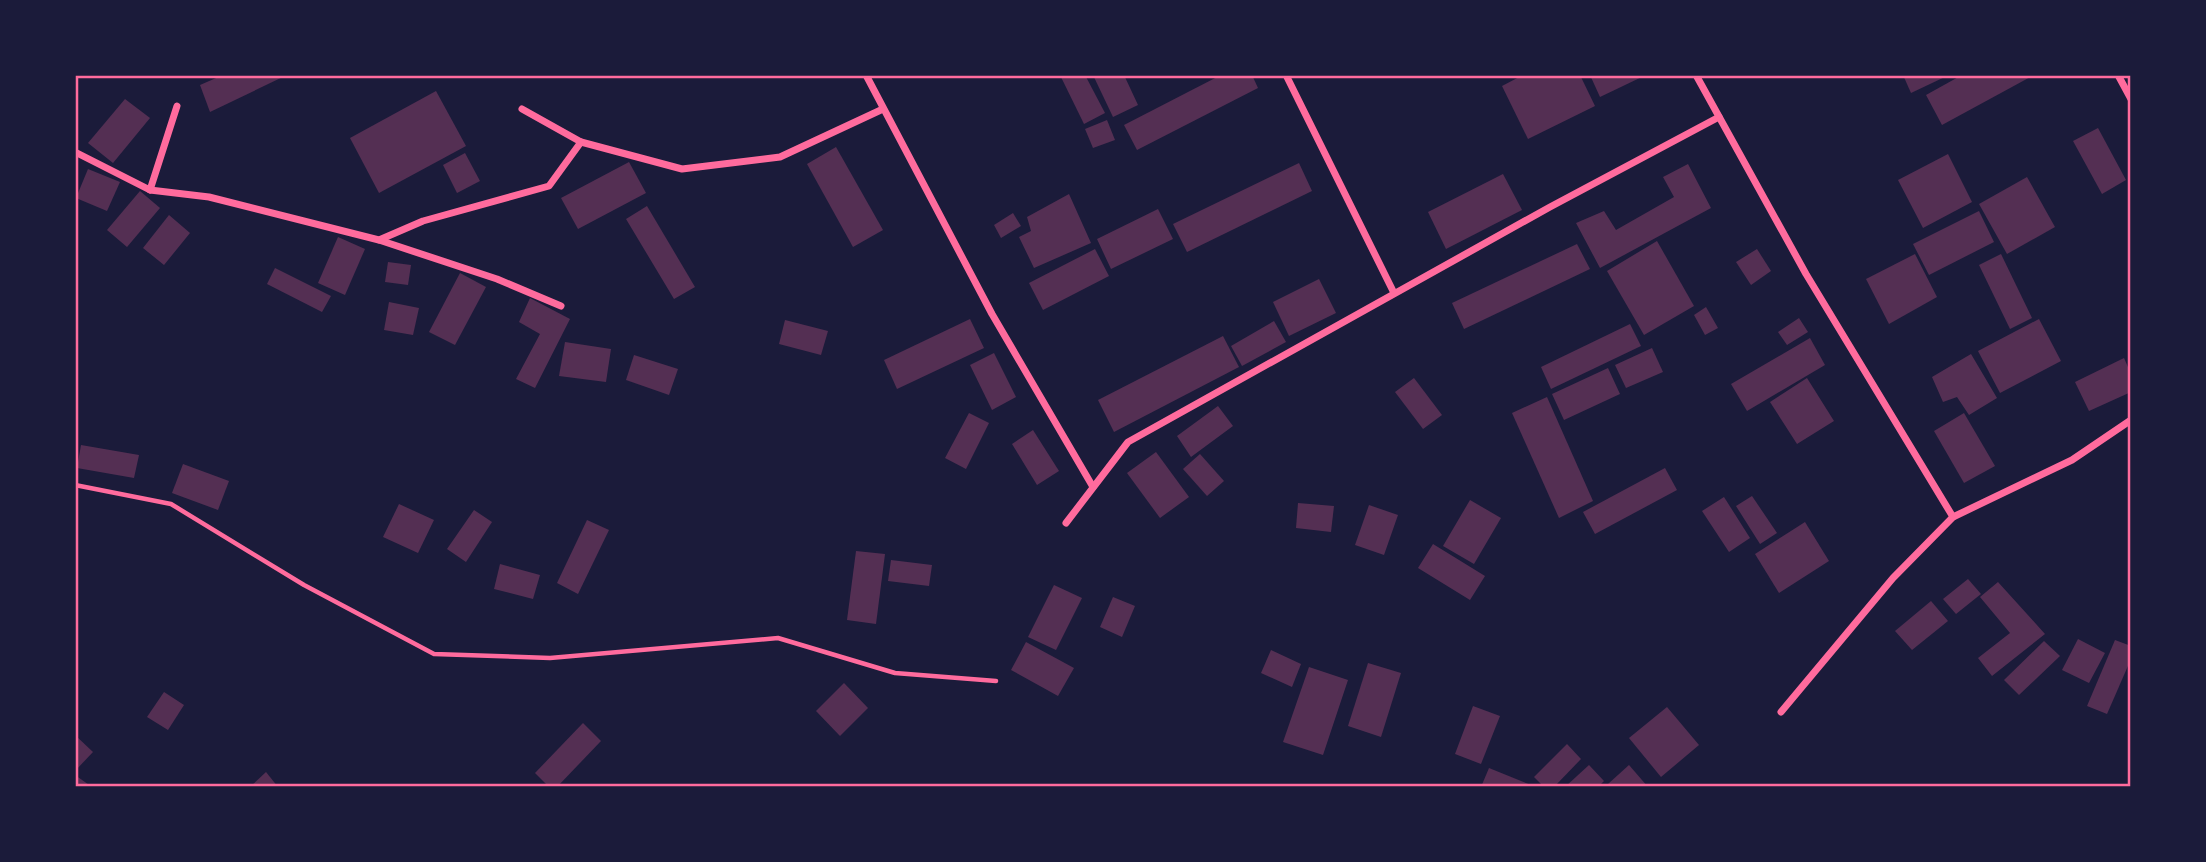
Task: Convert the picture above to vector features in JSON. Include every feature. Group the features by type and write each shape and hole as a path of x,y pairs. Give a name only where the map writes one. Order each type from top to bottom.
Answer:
{"street":[{"path":"866,75 992,314 1093,487"},
{"path":"1286,75 1394,293"},
{"path":"1696,75 1806,274 1952,517"},
{"path":"2118,75 2131,99"},
{"path":"150,190 177,106"},
{"path":"522,109 580,142 682,169 780,157 883,108"},
{"path":"1066,523 1128,442 1394,293 1719,117"},
{"path":"379,240 423,221 548,186 580,142"},
{"path":"75,152 150,190 209,197 379,240 497,279 561,306"},
{"path":"1781,712 1893,578 1952,517 2072,460 2131,420"}],"path":[{"path":"75,485 171,504 304,585 434,654 550,659 778,638 895,673 996,681"}],"building":[{"path":"223,75 287,75 210,112 200,85"},
{"path":"1060,75 1085,75 1105,113 1084,124"},
{"path":"1093,75 1124,75 1138,105 1113,117"},
{"path":"1221,75 1252,75 1258,88 1137,150 1124,125"},
{"path":"1523,75 1580,75 1595,106 1528,139 1502,86"},
{"path":"1590,75 1646,75 1600,97"},
{"path":"1903,75 1949,75 1911,93"},
{"path":"1962,75 2034,75 1942,125 1926,95"},
{"path":"436,91 466,146 379,193 350,138"},
{"path":"125,99 150,118 113,163 88,143"},
{"path":"1107,120 1115,140 1093,148 1085,129"},
{"path":"2098,128 2126,180 2102,194 2073,141"},
{"path":"836,147 883,230 853,247 807,164"},
{"path":"465,153 480,181 457,193 443,165"},
{"path":"1948,154 1972,202 1923,228 1898,180"},
{"path":"629,162 646,193 578,229 561,198"},
{"path":"1299,163 1312,191 1187,252 1173,224"},
{"path":"1688,164 1711,208 1600,268 1576,223 1604,211 1616,230 1674,197 1663,177"},
{"path":"88,169 120,182 107,211 76,198"},
{"path":"1503,174 1522,210 1446,249 1428,212"},
{"path":"2027,177 2055,227 2007,254 1979,204"},
{"path":"140,191 160,208 127,247 107,230"},
{"path":"1069,194 1091,243 1034,268 1019,237 1031,231 1027,217"},
{"path":"647,206 695,287 674,299 626,219"},
{"path":"1158,209 1173,239 1111,269 1097,239"},
{"path":"1979,211 1994,242 1929,275 1913,244"},
{"path":"1013,213 1021,226 1001,238 994,225"},
{"path":"169,215 190,233 164,265 143,248"},
{"path":"338,237 365,249 345,295 318,283"},
{"path":"1657,241 1694,306 1644,335 1607,271"},
{"path":"1577,244 1590,269 1464,329 1452,303"},
{"path":"1095,249 1109,276 1043,310 1029,283"},
{"path":"1757,249 1771,271 1751,285 1736,262"},
{"path":"1915,254 1937,297 1889,324 1866,279"},
{"path":"2001,254 2032,318 2010,329 1979,265"},
{"path":"388,262 411,265 408,285 385,282"},
{"path":"275,268 331,296 322,312 267,284"},
{"path":"460,273 486,287 455,345 429,332"},
{"path":"1319,279 1336,313 1289,336 1273,302"},
{"path":"530,298 570,319 535,388 516,379 540,334 519,322"},
{"path":"389,302 419,308 413,335 384,330"},
{"path":"1706,307 1718,328 1705,335 1694,315"},
{"path":"1799,318 1808,332 1787,345 1778,332"},
{"path":"970,319 984,348 897,389 884,360"},
{"path":"2039,319 2061,361 2000,393 1978,351"},
{"path":"785,320 828,331 821,355 779,344"},
{"path":"1274,321 1286,342 1242,366 1231,346"},
{"path":"1630,324 1641,346 1551,389 1541,367"},
{"path":"1223,336 1239,367 1114,432 1098,400"},
{"path":"1810,338 1825,365 1747,411 1731,384"},
{"path":"565,342 611,349 606,382 559,376"},
{"path":"1652,348 1663,372 1626,388 1615,365"},
{"path":"994,353 1016,397 992,410 970,365"},
{"path":"1971,354 1997,398 1969,415 1957,397 1943,402 1932,377"},
{"path":"634,355 678,369 669,395 626,380"},
{"path":"2124,358 2131,374 2131,392 2089,411 2075,382"},
{"path":"1608,368 1620,394 1564,420 1552,394"},
{"path":"1414,378 1442,415 1423,429 1395,392"},
{"path":"1807,378 1834,421 1797,444 1770,402"},
{"path":"1547,397 1593,501 1559,518 1512,413"},
{"path":"1218,406 1233,426 1191,457 1177,436"},
{"path":"969,413 989,423 966,469 945,458"},
{"path":"1964,413 1995,466 1964,483 1934,431"},
{"path":"1033,430 1059,471 1037,485 1012,444"},
{"path":"81,445 139,455 134,478 77,468"},
{"path":"1156,452 1189,497 1160,518 1127,473"},
{"path":"1200,454 1224,481 1207,496 1183,469"},
{"path":"183,464 229,481 218,510 172,493"},
{"path":"1665,468 1677,490 1595,534 1583,512"},
{"path":"1752,496 1777,533 1760,544 1736,506"},
{"path":"1724,497 1750,538 1729,552 1702,511"},
{"path":"1470,500 1501,518 1474,564 1443,546"},
{"path":"1298,503 1334,506 1331,532 1296,528"},
{"path":"399,504 434,520 418,553 383,537"},
{"path":"1369,505 1398,515 1384,555 1355,545"},
{"path":"474,510 492,522 466,562 447,549"},
{"path":"587,520 609,530 578,594 557,583"},
{"path":"1805,522 1829,561 1779,593 1755,554"},
{"path":"1433,544 1485,576 1470,600 1418,568"},
{"path":"856,551 885,554 876,624 847,620"},
{"path":"891,560 932,565 929,586 888,581"},
{"path":"500,564 540,575 533,599 494,589"},
{"path":"1968,579 1981,594 1956,614 1943,599"},
{"path":"1998,582 2045,634 1992,676 1978,658 2010,633 1980,597"},
{"path":"1054,585 1082,598 1056,650 1028,637"},
{"path":"1113,597 1135,606 1122,637 1100,627"},
{"path":"1931,601 1948,621 1912,650 1895,631"},
{"path":"2078,639 2105,653 2089,683 2062,670"},
{"path":"2115,640 2131,646 2131,659 2107,714 2087,706"},
{"path":"2044,641 2060,656 2019,695 2004,680"},
{"path":"1026,642 1074,668 1058,696 1011,670"},
{"path":"1271,650 1301,664 1292,687 1261,673"},
{"path":"1368,663 1401,673 1381,737 1348,726"},
{"path":"1309,667 1348,680 1323,755 1283,742"},
{"path":"844,683 868,708 840,736 816,711"},
{"path":"164,692 184,705 168,730 147,717"},
{"path":"1473,706 1500,716 1481,764 1455,754"},
{"path":"1667,707 1699,745 1661,777 1629,738"},
{"path":"583,723 601,741 557,787 549,787 535,773"},
{"path":"75,735 93,752 75,771"},
{"path":"1567,744 1581,759 1554,787 1544,787 1534,777"},
{"path":"1589,765 1604,781 1598,787 1565,787"},
{"path":"1629,765 1648,787 1610,787 1608,784"},
{"path":"1489,768 1536,787 1481,787"},
{"path":"266,772 278,787 250,787"},
{"path":"75,775 92,787 75,787"}]}
